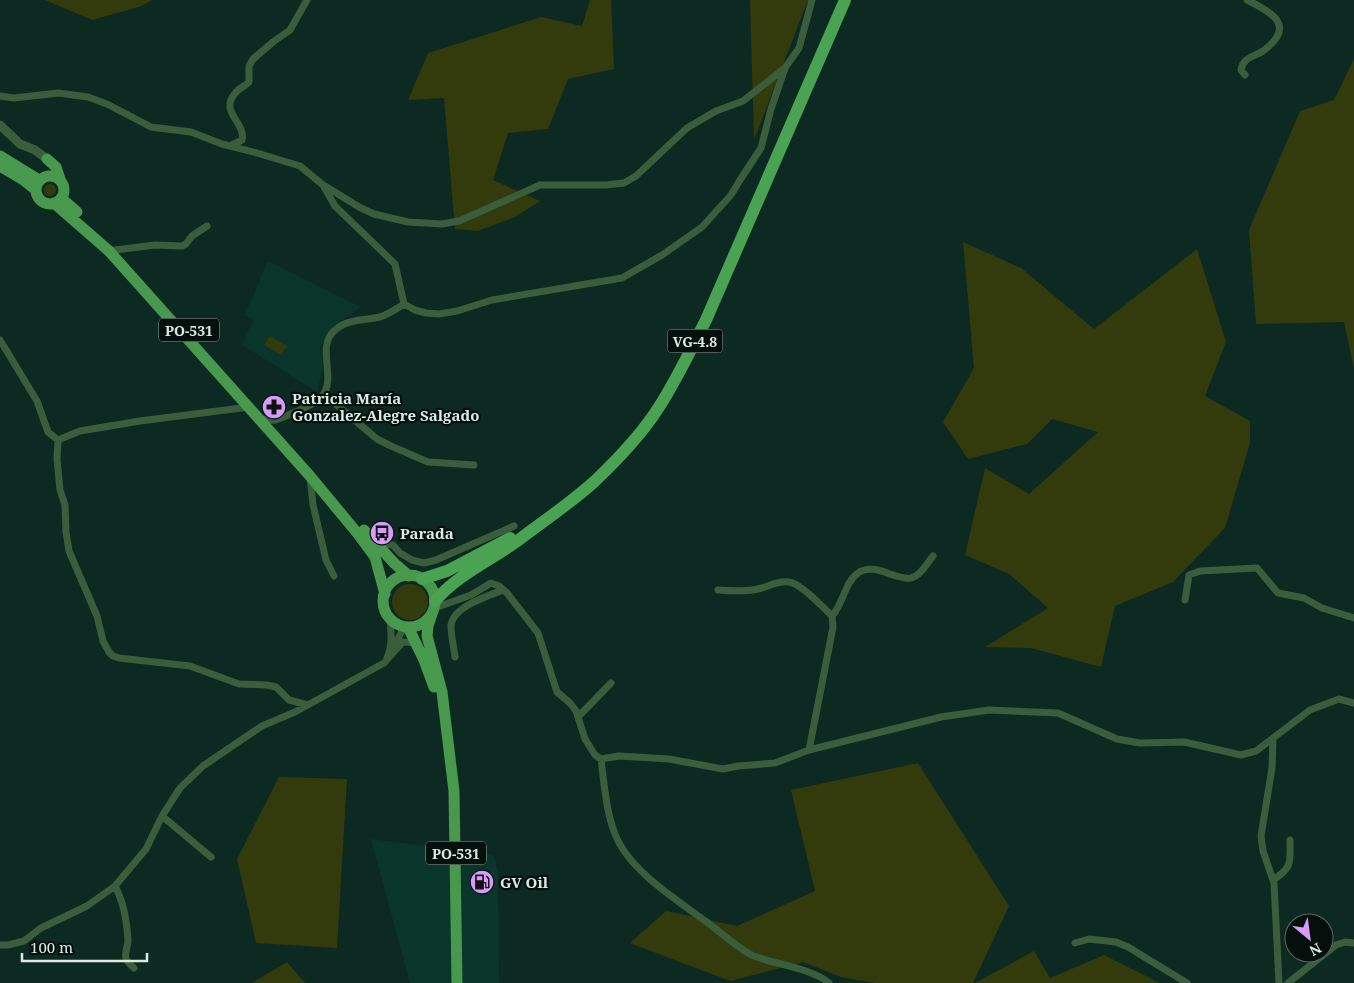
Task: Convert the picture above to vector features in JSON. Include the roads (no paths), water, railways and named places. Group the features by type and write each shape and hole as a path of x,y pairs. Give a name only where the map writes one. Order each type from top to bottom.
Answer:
{"highway":[{"name":"VG-4.8","path":"434,608 451,585 506,550 594,482 620,456 659,408 706,320 845,0"},
{"path":"789,130 810,97 854,0"},
{"name":"VG-4.8","path":"422,579 447,571 549,516"}],"main road":[{"name":"PO-531","path":"0,156 40,182"},
{"path":"47,159 56,167 64,187 59,199"},
{"path":"40,182 48,167 47,159"},
{"name":"PO-531","path":"0,166 22,179 40,182"},
{"name":"PO-531","path":"59,199 50,204 42,201 36,194 40,182 51,175 60,179"},
{"name":"PO-531","path":"59,199 78,209 89,224 181,322 264,419 276,425 374,542 394,563 409,576 422,579"},
{"name":"PO-531","path":"59,199 110,251 242,405 310,476 375,557 385,594 384,607 394,622 406,627 417,644 446,723"},
{"path":"385,594 387,588 396,579 409,576"},
{"path":"406,627 422,624 434,608 430,586 422,579"},
{"name":"PO-531","path":"434,608 428,626 428,636 442,692 454,791 457,983"}],"street":[{"path":"230,146 242,140 243,137 243,133 232,114 230,101 237,91 249,82 250,66 253,59 290,30 307,0"},
{"path":"323,184 335,206 395,264 404,304 415,310 426,313 448,313 492,300 622,278 662,255 702,227 730,195 761,148 771,108 785,68 799,48 812,0"},
{"path":"1245,75 1241,70 1242,64 1266,48 1276,37 1280,29 1279,23 1272,13 1246,0"},
{"path":"0,96 14,98 58,92 88,97 108,104 151,127 190,132 230,146 300,166 323,184 374,214 408,222 442,224 459,221 540,186 624,183 636,176 687,128 716,111 743,101 785,68"},
{"path":"0,125 20,144 35,150 47,159"},
{"path":"115,250 155,244 182,246 192,236 207,226"},
{"path":"276,425 312,404 324,394 327,384 326,348 331,334 348,321 382,316 404,304"},
{"path":"0,340 37,401 48,432 58,440"},
{"path":"324,394 378,439 391,446 428,462 474,465"},
{"path":"58,440 80,431 242,405"},
{"path":"58,440 57,459 60,490 65,505 69,551 89,595 108,652 119,658 190,666 239,684 267,685 276,688 289,700 308,705"},
{"path":"310,476 313,505 326,560 334,576"},
{"path":"313,505 315,499 319,496 327,496"},
{"path":"374,542 393,545 400,553 412,560 424,563 436,560 514,526"},
{"path":"832,616 837,611 844,593 858,573 866,569 888,572 903,578 912,578 919,574 933,556"},
{"path":"1185,600 1189,575 1200,571 1257,568 1278,593 1304,598 1322,608 1354,618"},
{"path":"718,590 757,589 778,582 790,582 811,596 832,616 834,626 810,750"},
{"path":"434,608 471,595 490,583 500,586 538,633 557,692 570,704 578,717 585,739 595,754 601,759 612,825 626,854 664,891 752,955 802,970 825,979 829,983"},
{"path":"451,585 452,591 457,596 462,597"},
{"path":"455,657 451,624 455,614 469,605 503,590"},
{"path":"384,663 391,644 390,618"},
{"path":"396,650 396,643 406,627"},
{"path":"0,944 8,945 24,941 41,928 87,906 114,886 146,850 162,816 180,788 203,766 262,726 308,705 384,663 403,642 417,644"},
{"path":"578,717 611,683"},
{"path":"601,759 619,756 669,759 723,769 775,763 810,750 941,716 990,710 1058,713 1117,739 1140,743 1184,742 1242,755 1256,750 1273,739 1288,725 1310,710 1339,699 1354,704"},
{"path":"1273,739 1272,768 1262,836 1263,851 1273,880 1279,983"},
{"path":"162,816 210,857"},
{"path":"1273,880 1284,873 1289,866 1290,840"},
{"path":"114,886 119,893 128,938 126,960 134,968"},
{"path":"1075,943 1089,939 1116,942 1128,947 1187,983"},
{"path":"1288,983 1336,945 1354,942"}],"place":[{"name":"Patricia María Gonzalez-Alegre Salgado","path":"274,407"},
{"name":"Parada","path":"382,533"},
{"name":"GV Oil","path":"482,882"}]}
